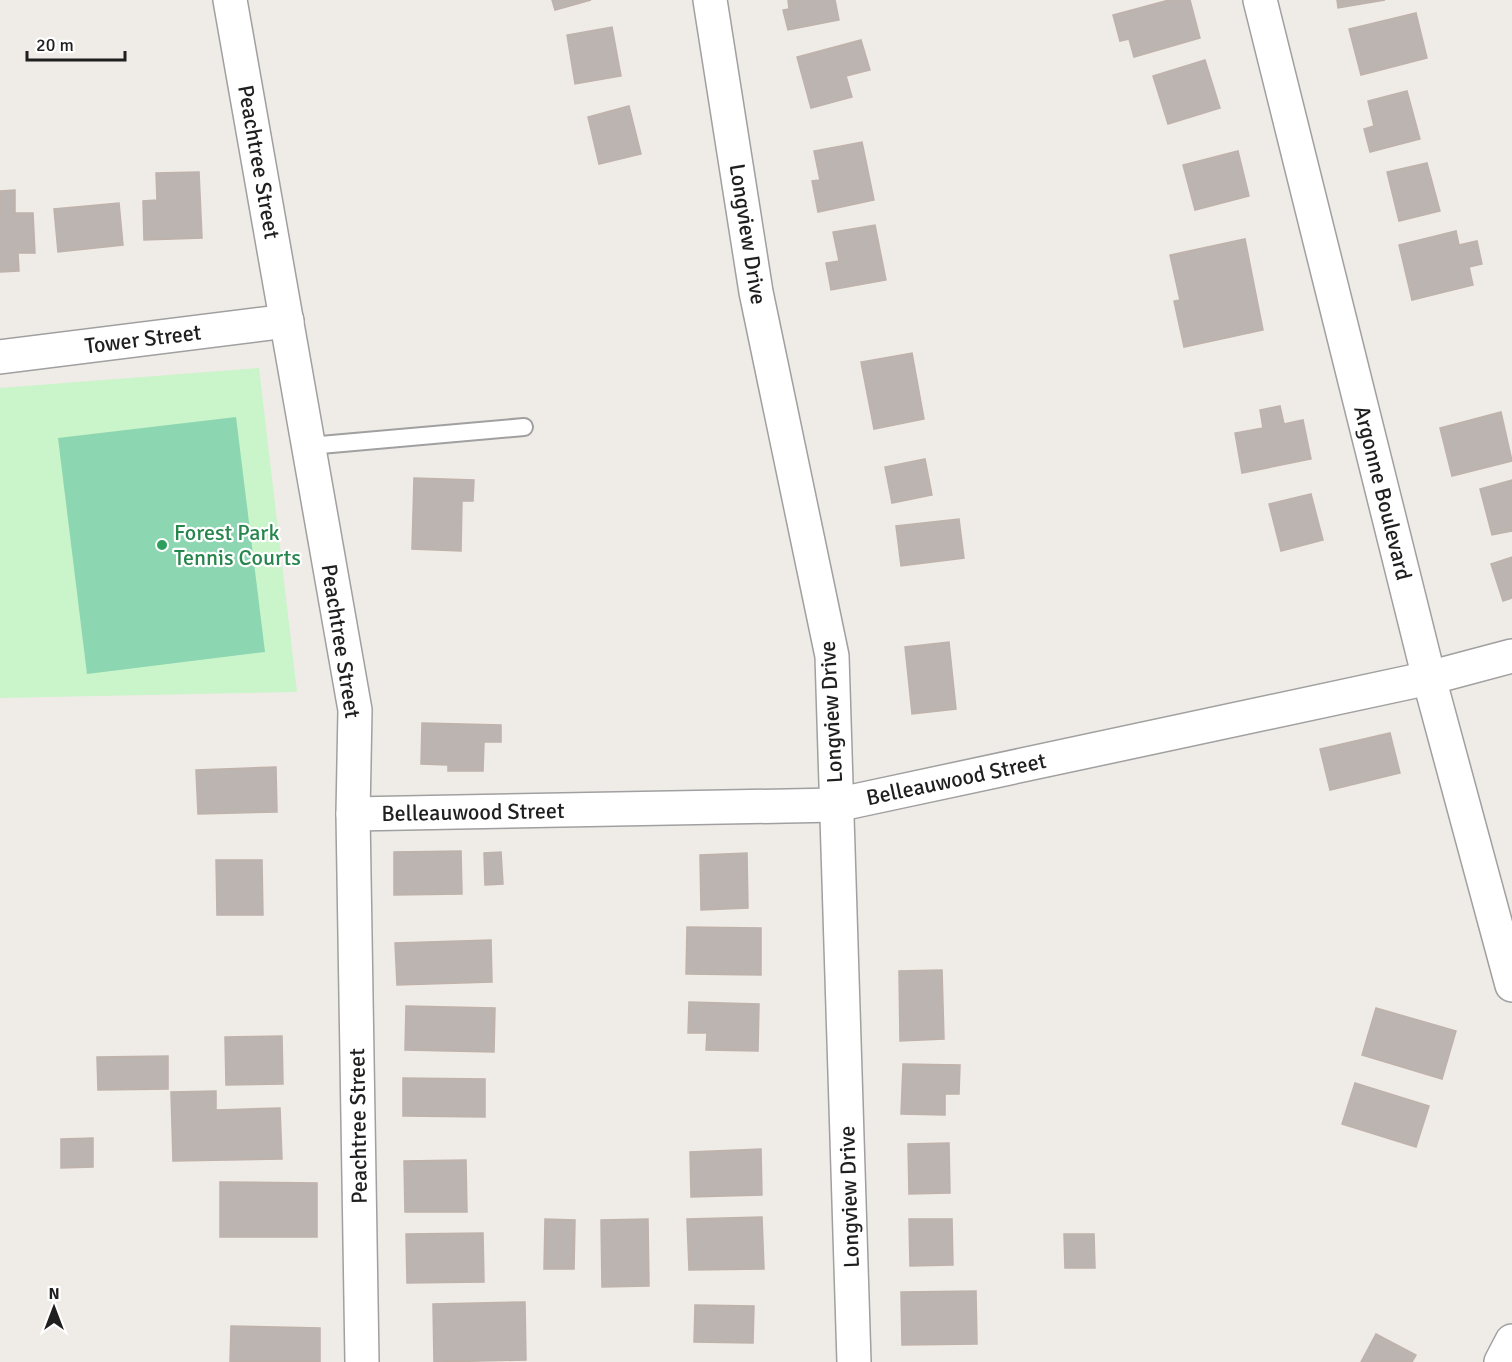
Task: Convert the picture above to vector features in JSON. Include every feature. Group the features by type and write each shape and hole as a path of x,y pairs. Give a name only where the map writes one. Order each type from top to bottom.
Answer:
{"street":[{"name":"Peachtree Street","path":"230,0 354,710 353,814 362,1362"},
{"name":"Longview Drive","path":"710,0 756,292 832,656 854,1362"},
{"name":"Argonne Boulevard","path":"1260,0 1429,678 1512,985"},
{"name":"Tower Street","path":"0,357 287,321"},
{"name":"Belleauwood Street","path":"353,814 836,805 1429,678 1512,656"},
{"path":"1501,1362 1512,1341"}],"lane":[{"path":"309,446 525,427"}],"green space":[{"path":"259,368 297,692 0,698 0,388"},
{"name":"Forest Park Tennis Courts","path":"236,417 265,652 87,674 58,438"}],"building":[{"path":"552,0 591,0 555,10"},
{"path":"788,0 835,0 839,20 788,30 783,10 789,9"},
{"path":"1169,0 1190,0 1200,38 1134,57 1129,39 1120,41 1113,15"},
{"path":"1337,0 1385,0 1338,8"},
{"path":"1416,13 1427,58 1361,75 1349,29"},
{"path":"612,27 621,76 575,84 567,35"},
{"path":"861,40 870,70 846,76 852,97 811,108 797,57"},
{"path":"1205,60 1220,108 1168,124 1153,76"},
{"path":"1407,91 1420,139 1370,152 1364,129 1374,126 1368,101"},
{"path":"629,106 641,154 599,164 588,117"},
{"path":"862,142 874,200 818,212 812,181 820,180 814,151"},
{"path":"1238,151 1249,196 1195,210 1183,165"},
{"path":"1427,163 1440,211 1399,221 1387,172"},
{"path":"199,172 202,238 144,240 143,201 157,200 156,173"},
{"path":"15,190 15,213 33,213 35,253 18,253 19,271 0,272 0,191"},
{"path":"119,203 123,245 58,252 54,209"},
{"path":"875,225 886,280 831,290 826,263 839,261 833,232"},
{"path":"1456,231 1459,245 1477,241 1482,264 1469,267 1473,285 1412,300 1399,245"},
{"path":"1245,239 1263,330 1184,347 1174,301 1180,300 1170,255"},
{"path":"912,353 924,419 874,429 861,362"},
{"path":"1280,406 1284,424 1303,420 1311,459 1242,473 1235,433 1263,428 1260,410"},
{"path":"1501,412 1512,461 1452,476 1440,428"},
{"path":"925,459 932,495 892,503 885,467"},
{"path":"414,478 474,480 473,501 462,501 461,551 412,549"},
{"path":"1512,480 1512,531 1492,535 1480,489"},
{"path":"1311,494 1323,540 1281,551 1269,504"},
{"path":"959,519 964,558 901,566 896,526"},
{"path":"1512,557 1512,598 1503,601 1491,564"},
{"path":"949,642 956,709 912,714 905,647"},
{"path":"422,723 501,725 501,742 484,742 483,771 448,771 448,765 421,764"},
{"path":"1390,733 1400,773 1330,790 1320,749"},
{"path":"276,767 277,812 198,814 196,770"},
{"path":"461,851 462,894 394,895 394,852"},
{"path":"501,852 503,884 485,885 484,853"},
{"path":"747,853 748,908 701,910 700,855"},
{"path":"216,860 262,860 263,915 217,915"},
{"path":"687,927 761,928 761,975 686,974"},
{"path":"491,940 492,982 397,985 395,943"},
{"path":"942,970 944,1039 900,1041 899,971"},
{"path":"689,1002 759,1004 758,1051 706,1050 707,1033 688,1033"},
{"path":"406,1006 495,1008 494,1052 405,1050"},
{"path":"1376,1008 1456,1031 1442,1079 1362,1055"},
{"path":"282,1036 283,1084 226,1085 225,1037"},
{"path":"168,1056 168,1089 98,1090 97,1057"},
{"path":"903,1064 960,1065 959,1094 945,1094 945,1115 901,1114"},
{"path":"403,1078 485,1079 485,1117 403,1116"},
{"path":"1355,1083 1429,1106 1416,1147 1342,1124"},
{"path":"216,1091 216,1110 280,1108 282,1159 173,1161 171,1092"},
{"path":"93,1138 93,1167 61,1168 61,1139"},
{"path":"949,1143 950,1193 909,1194 908,1144"},
{"path":"761,1149 762,1195 691,1197 690,1152"},
{"path":"466,1160 467,1212 405,1212 404,1161"},
{"path":"220,1182 317,1183 317,1237 220,1237"},
{"path":"762,1217 764,1269 689,1270 687,1219"},
{"path":"545,1219 575,1220 574,1269 544,1269"},
{"path":"648,1219 649,1286 602,1287 601,1220"},
{"path":"909,1219 952,1219 953,1265 910,1266"},
{"path":"483,1233 484,1282 407,1283 406,1234"},
{"path":"1064,1234 1094,1234 1095,1268 1065,1268"},
{"path":"976,1291 977,1344 902,1345 901,1292"},
{"path":"525,1302 526,1360 434,1362 433,1304"},
{"path":"695,1305 754,1306 753,1343 694,1342"},
{"path":"231,1326 320,1328 320,1362 230,1362"},
{"path":"1376,1334 1416,1355 1412,1362 1361,1362"}],"place":[{"name":"Forest Park Tennis Courts","path":"162,545"}]}
